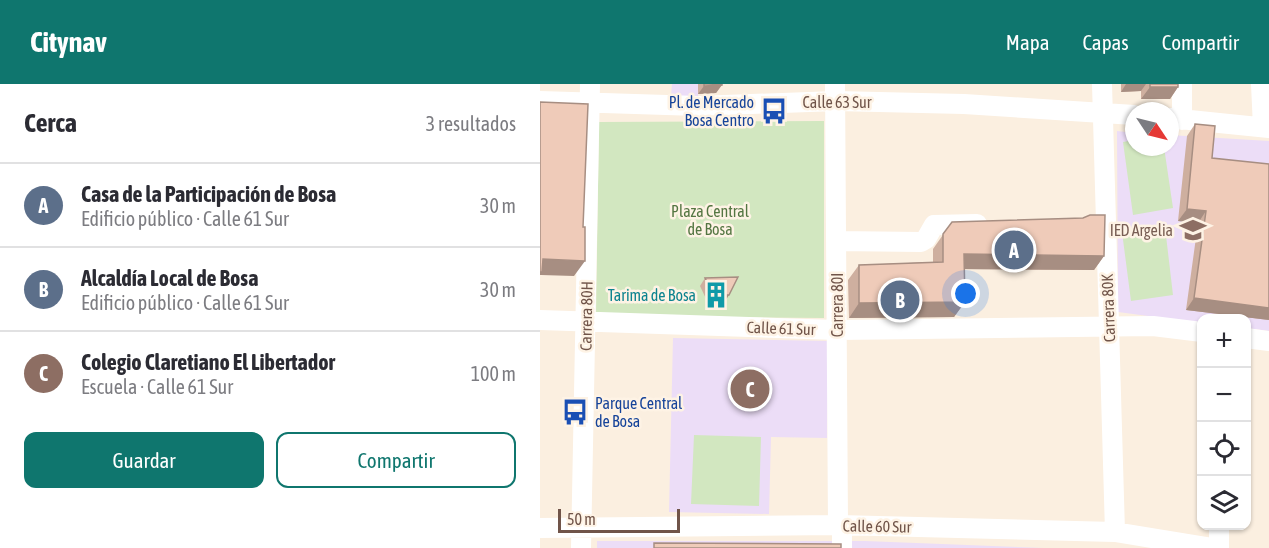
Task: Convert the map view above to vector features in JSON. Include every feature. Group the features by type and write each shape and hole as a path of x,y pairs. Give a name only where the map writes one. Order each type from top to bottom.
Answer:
{"street":[{"name":"Carrera 80K","path":"1102,84 1115,532"},
{"path":"1179,102 1182,84"},
{"path":"1179,119 1266,128 1261,84"},
{"name":"Calle 63 Sur","path":"540,101 590,94 715,106 836,92 1125,114"},
{"name":"Carrera 80I","path":"836,92 840,535"},
{"name":"Carrera 80H","path":"581,538 590,94"},
{"path":"836,241 921,242 926,239 934,225 992,223"},
{"name":"Calle 61 Sur","path":"540,320 837,330 1153,326 1197,331"},
{"path":"1251,339 1269,341"},
{"name":"Calle 60 Sur","path":"540,528 581,538 1115,532 1213,548"},
{"path":"1219,530 1219,548"}],"shaded area":[{"path":"672,84 698,84 698,96 671,96"},
{"name":"IED Argelia","path":"1117,131 1125,132 1125,156 1179,156 1179,136 1269,141 1269,331 1251,329 1251,314 1197,314 1197,322 1118,312"},
{"path":"673,338 829,341 827,438 771,437 769,514 669,512"},
{"path":"597,541 865,541 1044,548 597,548"}],"green space":[{"name":"Plaza Central de Bosa","path":"824,121 824,318 596,316 599,122"},
{"path":"1123,142 1125,142 1125,156 1165,156 1173,208 1133,215"},
{"path":"1165,227 1173,295 1131,301 1122,232"},
{"path":"694,435 761,437 759,506 691,504"}],"building":[{"path":"704,84 722,84 722,85 704,86"},
{"path":"1150,84 1178,84 1178,87 1150,87"},
{"path":"540,102 588,104 583,227 585,227 585,261 543,259 542,272 540,272"},
{"path":"1195,124 1215,126 1212,158 1269,164 1269,308 1194,298 1206,211 1187,209"},
{"path":"1090,215 1105,215 1104,256 964,254 965,302 859,303 859,265 943,262 943,234 952,222 1083,218"},
{"path":"738,277 729,295 714,295 705,278"},
{"path":"654,543 841,544 841,548 654,548"}],"place":[{"name":"Pl. de Mercado Bosa Centro","path":"774,111"},
{"name":"IED Argelia","path":"1193,230"},
{"name":"Casa de la Participación de Bosa","path":"1014,250"},
{"name":"Tarima de Bosa","path":"716,295"},
{"name":"Alcaldía Local de Bosa","path":"900,300"},
{"name":"Colegio Claretiano El Libertador","path":"750,389"},
{"name":"Parque Central de Bosa","path":"575,412"}]}
